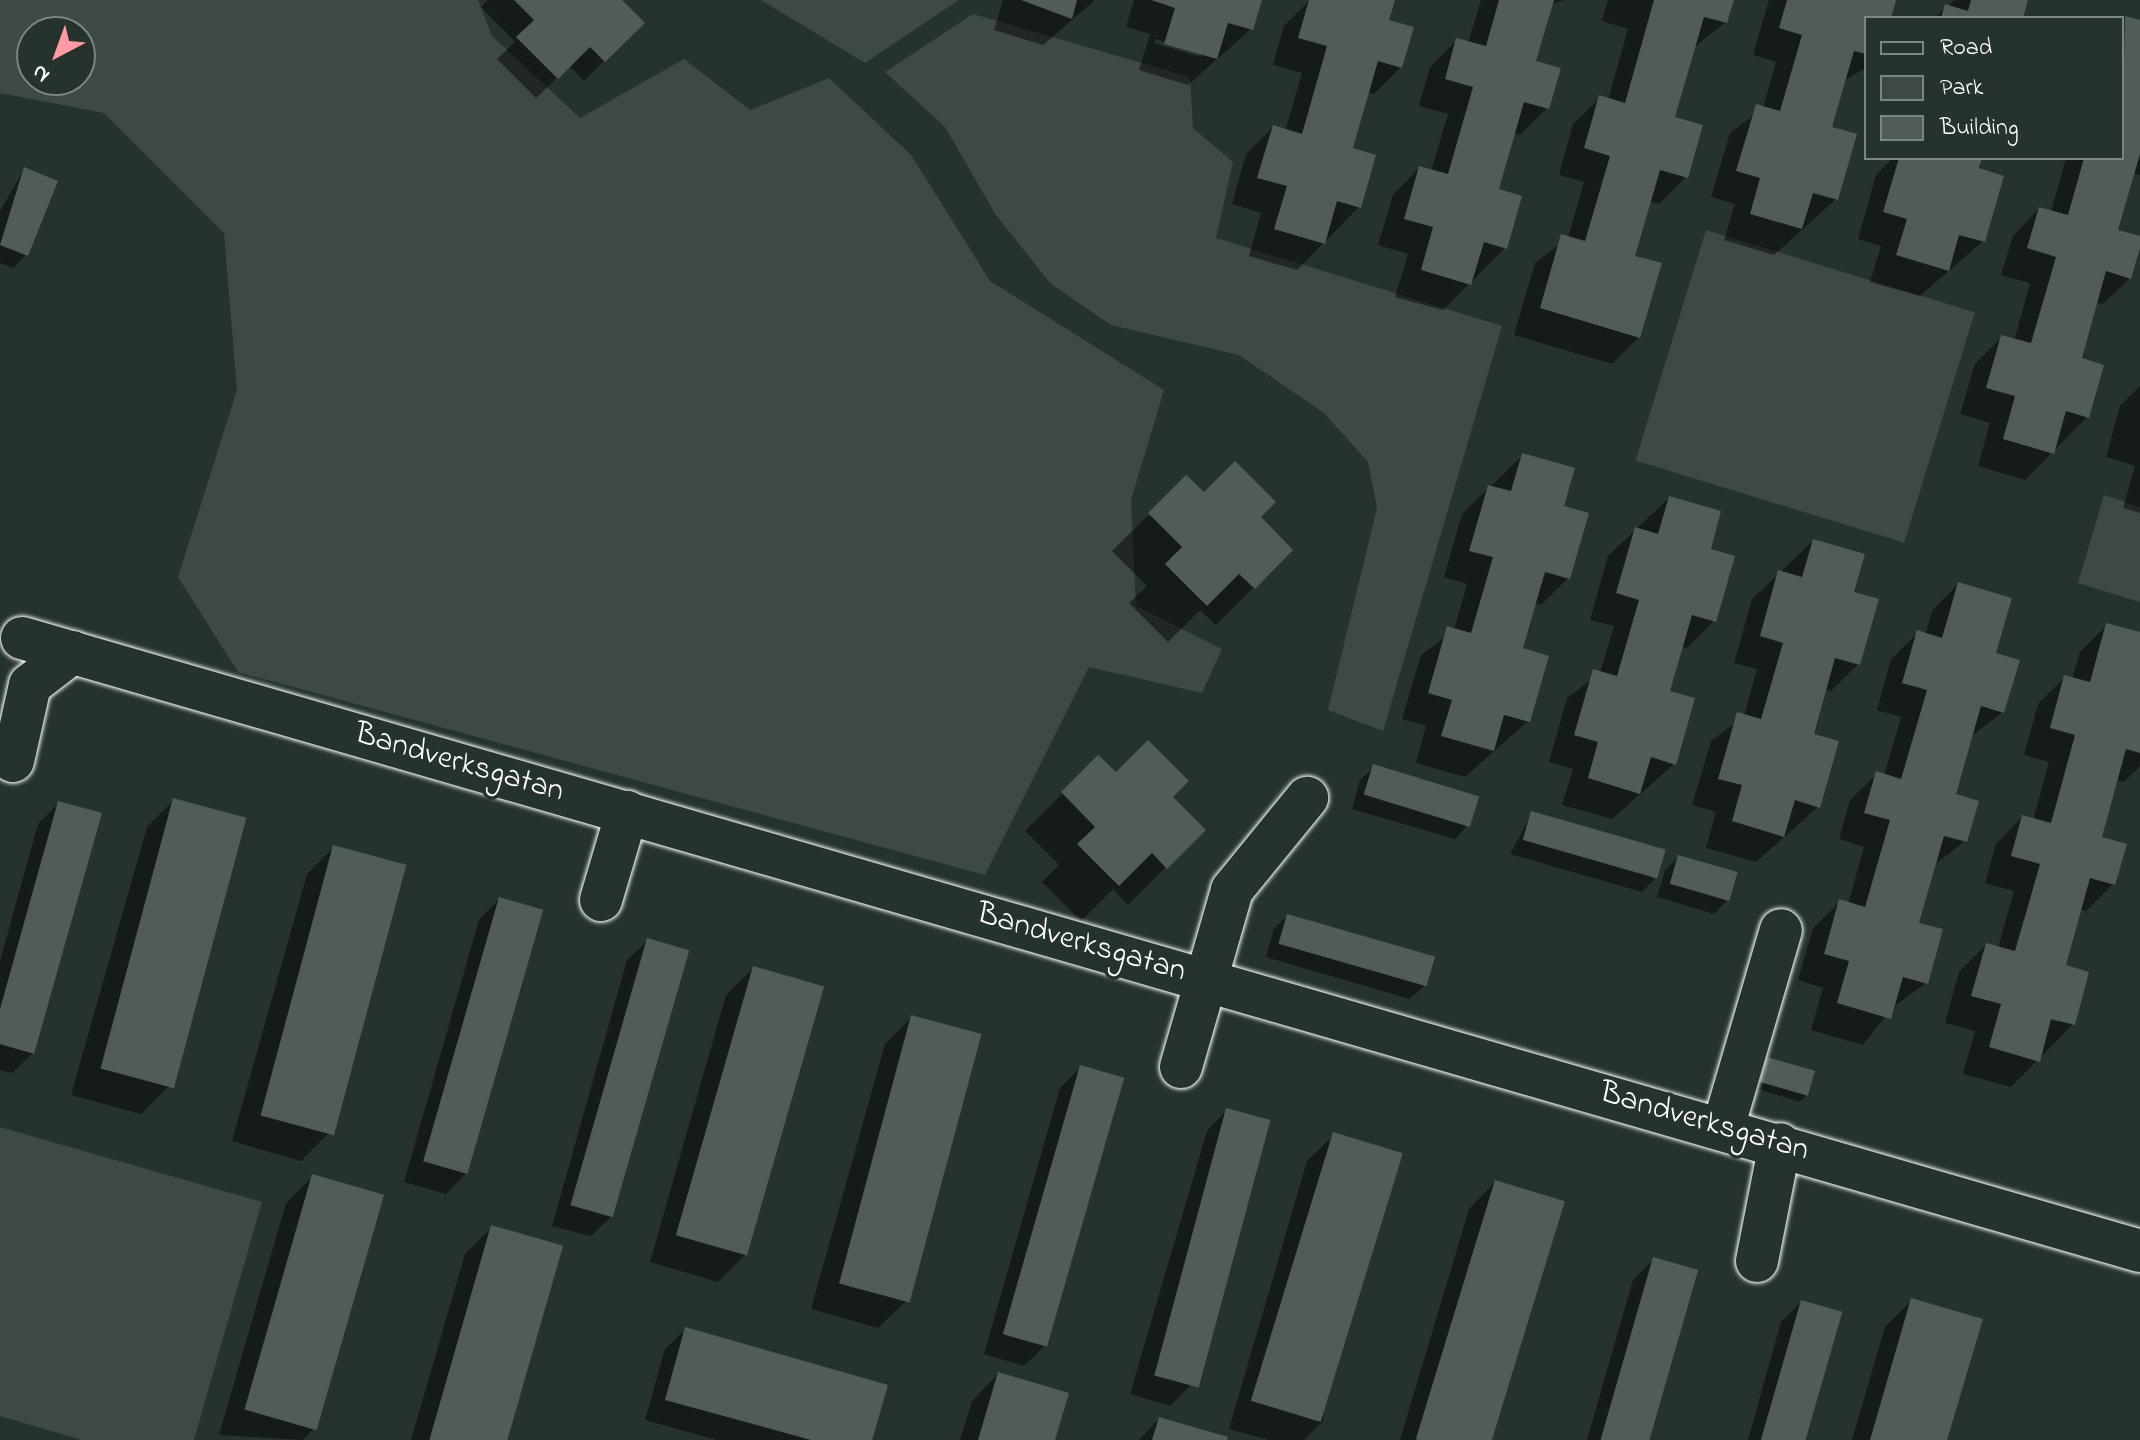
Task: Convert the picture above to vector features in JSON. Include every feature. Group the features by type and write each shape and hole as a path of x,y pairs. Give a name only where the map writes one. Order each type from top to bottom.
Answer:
{"street":[{"name":"Bandverksgatan","path":"22,638 1780,1144 2140,1251"},
{"path":"13,761 30,685 73,652"},
{"path":"1181,1067 1232,890 1307,798"},
{"path":"601,900 627,812"},
{"path":"1723,1128 1781,930"},
{"path":"1757,1261 1780,1144"}],"green space":[{"path":"0,0 478,0 492,36 580,118 684,59 750,110 829,78 911,155 990,281 1164,390 1131,500 1136,606 1222,649 1202,693 1089,667 985,875 238,672 178,577 237,390 224,233 104,113 0,93"},
{"path":"761,0 959,0 865,63"},
{"path":"973,14 1190,77 1193,128 1233,162 1216,238 1502,326 1383,731 1328,710 1377,508 1368,462 1324,413 1239,355 1111,325 1051,284 996,215 945,127 885,72"},
{"path":"1706,230 1975,312 1904,543 1636,460"},
{"path":"2104,495 2140,507 2140,602 2078,583"},
{"path":"0,1127 262,1202 194,1440 82,1440 0,1416"}],"building":[{"path":"514,0 622,0 645,23 605,62 590,47 558,79 516,37 534,20"},
{"path":"1021,0 1077,0 1072,19"},
{"path":"1151,0 1262,0 1253,30 1228,23 1217,59 1164,44 1175,8"},
{"path":"1309,0 1395,0 1389,20 1414,27 1402,68 1378,61 1353,148 1376,155 1361,208 1337,201 1325,244 1274,229 1287,186 1257,178 1273,125 1302,134 1327,46 1298,38"},
{"path":"1499,0 1554,0 1536,61 1561,68 1549,109 1524,102 1499,189 1522,196 1507,249 1484,242 1471,285 1421,270 1433,227 1404,219 1419,166 1448,174 1473,87 1445,79 1456,38 1486,46"},
{"path":"1654,0 1734,0 1727,23 1704,17 1675,117 1703,125 1688,178 1660,170 1635,256 1662,263 1640,338 1540,308 1561,234 1585,241 1610,156 1584,148 1599,95 1625,103"},
{"path":"1787,0 1896,0 1892,16 1864,16 1864,54 1854,51 1832,127 1857,134 1838,200 1813,193 1802,229 1750,214 1760,178 1736,171 1756,104 1780,111 1802,35 1779,28"},
{"path":"1971,0 2028,0 2024,16 1942,16 1945,4 1968,11"},
{"path":"2125,16 2140,20 2140,154 2118,230 2140,236 2140,248 2131,279 2106,271 2082,358 2104,365 2089,418 2066,411 2054,454 2003,439 2015,396 1986,388 2001,335 2031,343 2056,257 2027,248 2039,207 2068,215 2083,160 2124,160"},
{"path":"1898,160 1981,160 1979,168 2004,176 1985,242 1959,235 1949,271 1896,255 1907,219 1883,212"},
{"path":"24,167 58,181 28,256 0,245"},
{"path":"1522,453 1575,468 1564,506 1589,513 1570,579 1545,572 1523,648 1549,656 1530,722 1504,715 1494,751 1441,736 1452,700 1428,693 1447,626 1471,633 1493,557 1469,551 1488,485 1511,491"},
{"path":"1235,461 1276,502 1261,517 1293,550 1255,589 1239,574 1207,606 1165,564 1182,547 1148,513 1186,475 1204,492"},
{"path":"1669,496 1721,511 1711,549 1735,556 1716,622 1692,615 1670,691 1695,698 1676,765 1651,757 1640,794 1588,778 1598,742 1574,735 1593,669 1617,676 1639,600 1616,593 1635,527 1658,534"},
{"path":"1813,539 1865,554 1854,592 1879,599 1860,665 1835,658 1814,734 1839,741 1820,808 1795,800 1784,837 1732,821 1742,785 1718,779 1737,712 1761,719 1783,643 1760,636 1778,570 1802,577"},
{"path":"1958,582 2012,598 1996,653 2020,660 2004,713 1981,706 1956,794 1979,801 1967,842 1944,836 1919,923 1943,929 1928,984 1903,977 1891,1019 1837,1003 1849,961 1824,954 1839,899 1865,907 1890,820 1864,813 1876,771 1901,779 1927,690 1902,683 1917,630 1942,638"},
{"path":"2106,623 2140,632 2140,753 2126,749 2102,837 2127,844 2115,885 2090,878 2066,965 2089,972 2075,1025 2051,1019 2040,1062 1989,1047 2001,1004 1971,996 1986,943 2015,951 2040,864 2011,856 2022,815 2051,823 2075,735 2050,728 2064,675 2090,682"},
{"path":"1148,740 1189,781 1173,797 1206,830 1167,869 1152,853 1119,886 1077,844 1095,827 1061,792 1098,755 1116,772"},
{"path":"1373,764 1479,796 1470,827 1364,795"},
{"path":"173,798 246,818 174,1088 101,1068"},
{"path":"58,801 102,813 34,1054 0,1044 0,1009"},
{"path":"1531,811 1666,850 1657,878 1523,840"},
{"path":"333,845 406,865 334,1135 261,1115"},
{"path":"1678,855 1738,872 1729,901 1670,884"},
{"path":"499,897 543,910 467,1174 423,1161"},
{"path":"1287,914 1435,956 1426,986 1278,944"},
{"path":"647,938 689,950 613,1217 570,1205"},
{"path":"753,966 824,986 747,1256 676,1235"},
{"path":"911,1015 982,1034 910,1302 839,1284"},
{"path":"1767,1057 1815,1071 1808,1096 1760,1082"},
{"path":"1080,1065 1124,1078 1047,1347 1003,1334"},
{"path":"1226,1108 1270,1120 1199,1387 1154,1376"},
{"path":"1333,1132 1403,1153 1321,1422 1251,1401"},
{"path":"312,1174 384,1195 317,1430 244,1410"},
{"path":"1495,1180 1565,1201 1492,1440 1416,1439"},
{"path":"491,1225 563,1246 507,1440 429,1440"},
{"path":"1653,1257 1698,1270 1649,1440 1601,1440"},
{"path":"1911,1298 1983,1319 1947,1440 1870,1440"},
{"path":"1801,1300 1842,1312 1806,1440 1761,1440"},
{"path":"685,1327 888,1385 872,1440 811,1440 665,1400"},
{"path":"998,1372 1069,1393 1055,1440 978,1440"},
{"path":"1159,1417 1228,1437 1227,1440 1152,1440"}]}
